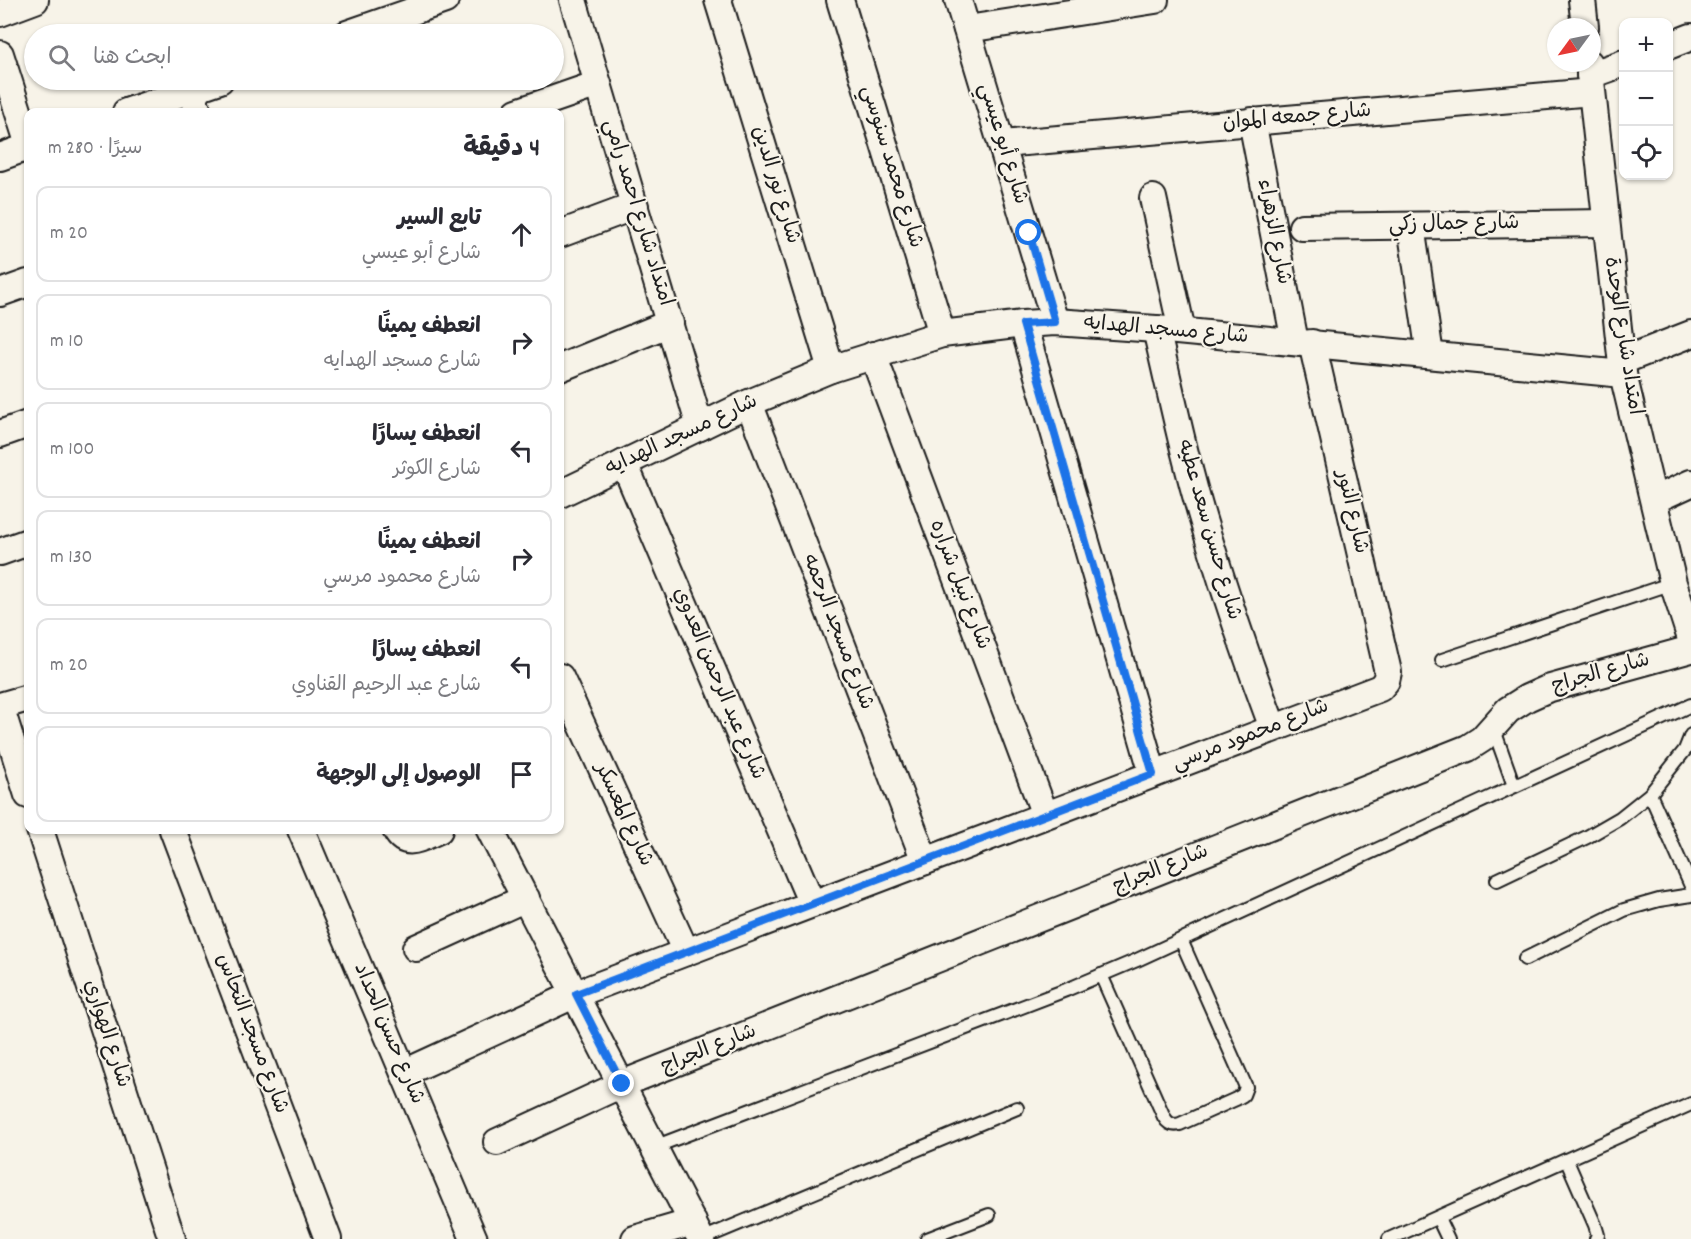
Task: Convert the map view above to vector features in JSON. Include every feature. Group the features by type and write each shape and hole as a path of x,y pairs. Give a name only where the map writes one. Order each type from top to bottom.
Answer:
{"street":[{"path":"0,13 35,0"},
{"path":"376,24 445,0"},
{"name":"امتداد شارع احمد رامي","path":"573,0 700,427"},
{"name":"شارع نور الدين","path":"718,0 831,369"},
{"name":"شارع محمد سنوسي","path":"840,0 942,334"},
{"name":"شارع أبو عيسي","path":"958,0 1055,322"},
{"path":"967,29 1155,0"},
{"path":"1582,0 1584,18"},
{"path":"1673,44 1691,37"},
{"path":"0,54 24,129"},
{"name":"شارع جمعه الموان","path":"1002,144 1252,122 1590,77 1619,65"},
{"name":"امتداد شارع الوحدة","path":"1590,77 1623,367 1673,583 1690,637"},
{"path":"529,108 598,84"},
{"path":"151,108 194,101 208,90"},
{"name":"شارع الزهراء","path":"1252,122 1303,343"},
{"path":"0,158 24,149"},
{"path":"1153,198 1182,331"},
{"path":"564,233 635,206"},
{"name":"شارع جمال زكي","path":"1302,227 1606,223"},
{"path":"1412,226 1430,355"},
{"path":"0,293 24,284"},
{"name":"شارع مسجد الهدايه","path":"564,492 749,404 831,369 942,334 1023,324 1055,322 1156,328 1430,355 1623,367"},
{"path":"564,366 670,323"},
{"path":"1023,324 1153,774"},
{"name":"شارع حسن سعد عطيه","path":"1156,328 1179,430 1206,531 1237,630 1273,728"},
{"path":"1623,367 1691,334"},
{"name":"شارع النور","path":"1303,343 1388,672 1386,681"},
{"name":"شارع نبيل شراره","path":"873,355 1045,815"},
{"name":"شارع مسجد الرحمه","path":"749,404 925,861"},
{"path":"0,434 24,425"},
{"name":"شارع عبد الرحمن العدوي","path":"624,463 812,904"},
{"path":"1654,500 1691,483"},
{"path":"0,552 24,543"},
{"name":"شارع الجراج","path":"496,1142 622,1084 1468,748 1482,739 1508,711 1527,698 1690,637"},
{"name":"شارع محمود مرسي","path":"404,1073 576,994 1380,688 1386,681"},
{"name":"شارع المعسكر","path":"564,686 686,952"},
{"path":"24,699 0,706 24,782"},
{"name":"شارع الهواري","path":"41,834 171,1239"},
{"name":"شارع مسجد النحاس","path":"175,834 328,1239"},
{"name":"شارع حسن الحداد","path":"303,834 474,1239"},
{"path":"399,834 408,841 429,834"},
{"path":"492,834 699,1234 635,1239"},
{"path":"416,948 526,898"}],"lane":[{"path":"1442,660 1673,583"},
{"path":"654,1147 1066,990 1691,705"},
{"path":"1493,727 1514,786"},
{"path":"1497,880 1587,837 1620,818 1650,794 1685,750 1691,735"},
{"path":"1650,794 1691,886"},
{"path":"1525,959 1624,910 1659,900 1691,895"},
{"path":"1101,975 1167,1123 1174,1126 1180,1124 1236,1099 1243,1095 1246,1087 1181,939"},
{"path":"1389,1239 1691,1104"},
{"path":"699,1234 1017,1108"},
{"path":"1567,1161 1595,1225 1598,1235 1596,1239"},
{"path":"927,1239 989,1215"},
{"path":"1438,1218 1448,1239"}],"route":[{"path":"622,1084 576,994 1153,774 1023,324 1055,322 1029,233"}]}
